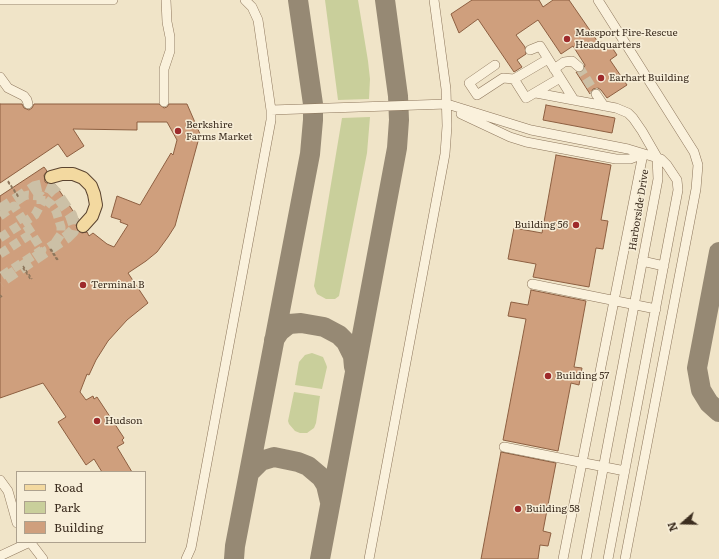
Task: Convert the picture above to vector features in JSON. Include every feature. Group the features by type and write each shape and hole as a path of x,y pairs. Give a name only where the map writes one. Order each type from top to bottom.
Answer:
{"main road":[{"path":"51,177 62,174 73,174 83,178 91,186 96,205 92,216 83,226"}],"street":[{"path":"0,0 113,0"},
{"path":"164,102 164,69 170,51 166,0"},
{"path":"186,559 191,548 269,138 271,110 258,20 254,11 245,0"},
{"path":"369,559 440,180 446,139 447,104 445,77 434,0"},
{"path":"598,0 694,152 698,165 696,189 625,559"},
{"path":"530,50 540,46 574,100"},
{"path":"495,65 469,83 476,95 503,78 514,79 548,59"},
{"path":"554,69 568,61 572,61 579,67"},
{"path":"0,77 8,88 24,96 28,104"},
{"path":"514,79 526,98 560,78"},
{"path":"536,93 622,110 633,118 657,157"},
{"path":"596,94 604,106"},
{"path":"271,110 447,104 530,130 628,149 657,157"},
{"path":"447,104 459,113 497,132 518,140 623,160 644,154"},
{"path":"601,157 604,144"},
{"path":"563,559 644,154"},
{"name":"Harborside Drive","path":"586,559 658,179 657,157"},
{"name":"Harborside Drive","path":"608,559 656,309 678,184 668,165 657,157"},
{"path":"642,262 664,266"},
{"path":"532,284 656,309"},
{"path":"504,447 625,471"},
{"path":"0,480 8,491 16,519"},
{"path":"0,556 28,543"},
{"path":"31,543 43,559"}],"path":[{"path":"8,182 19,197"},
{"path":"50,249 57,260"},
{"path":"23,267 31,280"}],"green space":[{"path":"325,0 358,0 370,79 369,99 338,100"},
{"path":"370,117 367,153 339,296 335,299 326,299 317,294 314,286 342,118"},
{"path":"312,353 323,357 327,367 322,389 295,385 299,362 305,355"},
{"path":"294,392 320,396 316,423 314,428 307,433 295,431 288,421"}],"building":[{"name":"Massport Fire-Rescue Headquarters","path":"472,0 539,0 543,7 553,0 569,0 598,42 609,43 617,55 610,60 627,85 607,98 598,88 593,89 590,94 576,72 581,73 585,65 573,46 561,54 538,20 516,35 525,47 526,54 517,60 522,67 514,72 478,19 459,33 451,14"},
{"name":"Terminal B","path":"0,104 22,104 24,108 29,110 34,104 159,104 164,108 169,104 187,104 200,134 175,226 157,252 128,273 148,303 127,320 108,341 96,360 89,375 87,374 80,392 86,400 93,396 94,399 97,397 124,438 122,440 124,443 117,447 131,471 101,471 94,459 86,465 58,422 66,417 43,383 0,398 0,196 44,167 47,171 44,175 45,182 55,184 79,220 76,225 78,231 82,233 87,232 89,236 93,233 107,244 114,247 128,225 120,222 121,220 111,217 117,196 140,205 171,153 173,155 177,140 167,122 137,122 137,130 73,129 84,146 67,157 58,144 0,183"},
{"path":"546,105 615,118 612,133 543,120"},
{"name":"Building 56","path":"556,155 611,165 601,220 608,221 603,249 596,248 589,287 533,277 536,264 508,259 514,228 542,233"},
{"name":"Building 57","path":"531,290 586,301 574,367 582,368 579,385 571,383 558,451 503,440 526,319 508,316 511,302 528,305"},
{"name":"Building 58","path":"501,452 556,463 543,531 551,533 548,546 540,545 538,559 481,559"}],"taxiway":[{"path":"234,559 235,546 310,154 313,104 298,0"},
{"path":"320,559 397,148 399,120 398,96 385,0"},
{"path":"719,252 697,368 701,390 709,403 719,412"},
{"path":"274,340 280,331 289,324 301,323 324,327 339,335 346,342 353,356 354,367"},
{"path":"249,473 261,461 274,457 298,462 308,466 321,477 326,485 330,502"}],"tunnel":[{"path":"579,67 596,94"},
{"path":"0,210 35,187 44,185 51,188 56,193 71,215 74,224 73,231 67,237 0,282"},
{"path":"20,197 28,195 41,196 52,205 56,211 61,227 61,234 52,247"},
{"path":"0,238 35,215 41,204 41,196"},
{"path":"0,216 14,206 42,250 0,277"},
{"path":"0,254 31,234"}],"place":[{"name":"Massport Fire-Rescue Headquarters","path":"567,39"},
{"name":"Earhart Building","path":"601,78"},
{"name":"Berkshire Farms Market","path":"178,131"},
{"name":"Building 56","path":"576,225"},
{"name":"Terminal B","path":"83,285"},
{"name":"Building 57","path":"548,376"},
{"name":"Hudson","path":"97,421"},
{"name":"Building 58","path":"518,509"}]}
